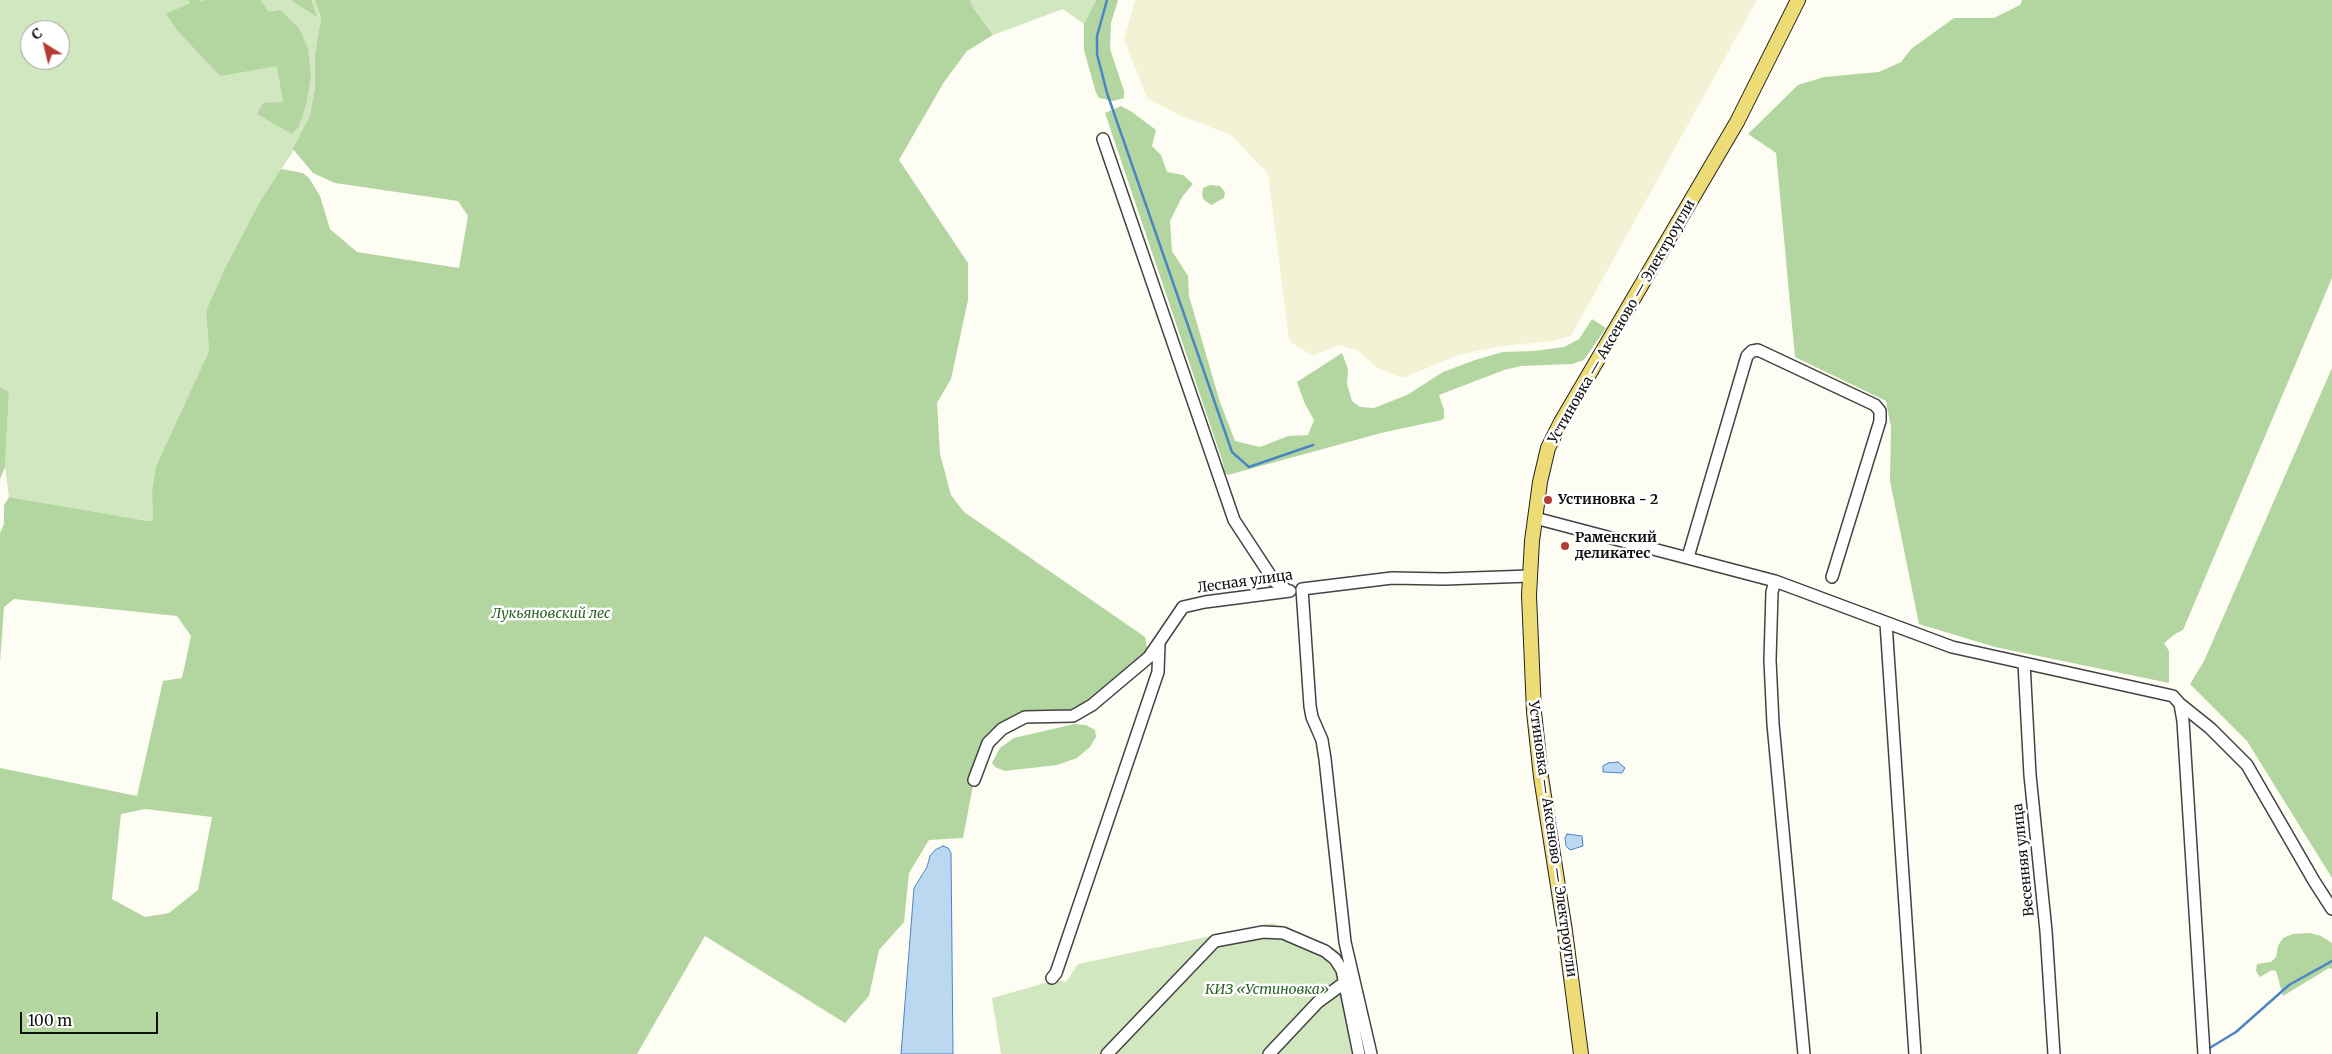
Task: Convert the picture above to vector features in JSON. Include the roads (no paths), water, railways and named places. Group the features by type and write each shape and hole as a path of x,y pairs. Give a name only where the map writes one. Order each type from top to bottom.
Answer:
{"main road":[{"name":"Устиновка — Аксеново — Электроугли","path":"1581,1054 1565,931 1541,776 1534,712 1530,649 1530,576 1540,482 1548,448 1561,422 1737,122 1798,0"}],"street":[{"path":"1103,140 1234,520 1274,581 1288,591"},
{"path":"1688,557 1747,356 1752,351 1758,350 1875,405 1880,411 1880,421 1832,577"},
{"path":"1535,518 1775,581 1952,647 2173,696 2210,728 2246,765 2332,909"},
{"name":"Лесная улица","path":"974,780 988,743 1002,729 1025,717 1073,716 1092,705 1142,663 1159,644 1183,607 1205,602 1392,578 1444,580 1530,576"},
{"path":"1775,581 1772,592 1770,660 1773,724 1804,1054"},
{"path":"1302,589 1310,706 1312,718 1322,740 1345,942 1370,1054"},
{"path":"1886,623 1915,1054"},
{"path":"1052,978 1060,964 1158,672 1159,644"},
{"name":"Весенняя улица","path":"2024,663 2030,775 2046,931 2054,1054"},
{"path":"2180,704 2204,1054"},
{"path":"1106,1054 1215,941 1263,932 1283,933 1325,951 1335,959 1342,970 1359,1054"},
{"path":"1269,1054 1318,1002 1344,983"}],"water":[{"path":"1618,762 1625,768 1622,773 1603,772 1603,766 1608,763"},
{"path":"1567,834 1582,836 1583,846 1570,850 1566,846 1565,838"},
{"path":"943,846 948,848 951,853 953,1054 901,1054 914,888 927,867 930,856 935,850"}],"waterway":[{"path":"1107,0 1097,36 1097,54 1107,93 1232,452 1249,467 1313,445"},
{"path":"2208,1049 2236,1032 2289,985 2332,961"}],"place":[{"name":"Устиновка - 2","path":"1548,500"},
{"name":"Раменский деликатес","path":"1565,546"}],"park label":[{"name":"Лукьяновский лес","path":"551,614"},
{"name":"КИЗ «Устиновка»","path":"1267,990"}]}
